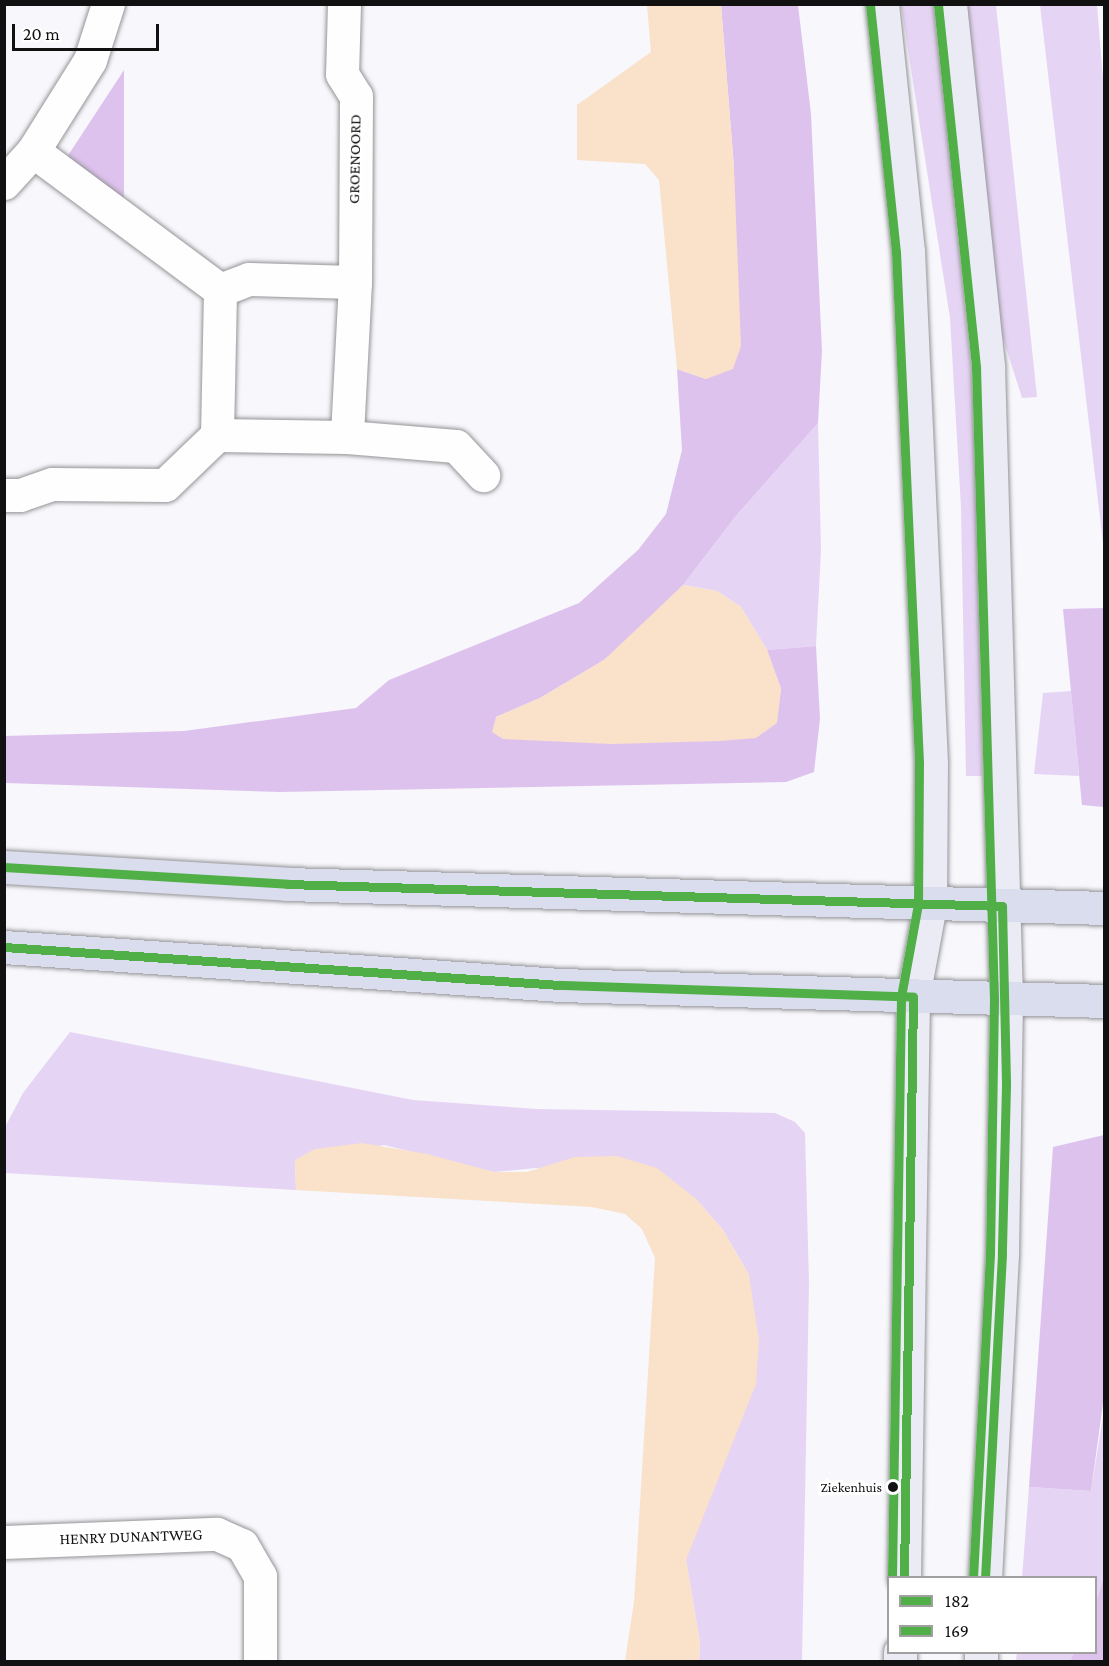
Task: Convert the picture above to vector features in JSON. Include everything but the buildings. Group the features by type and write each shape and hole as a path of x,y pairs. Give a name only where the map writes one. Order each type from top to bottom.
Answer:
{"main road":[{"path":"4,867 287,884 930,905 1104,908"},
{"path":"4,947 549,984 913,997 1104,1001"}],"street":[{"path":"4,183 33,151 90,60 108,4"},
{"name":"GROENOORD","path":"344,4 342,74 356,96 355,282 347,437"},
{"path":"882,4 908,251 931,763 930,905 913,997 904,1576"},
{"path":"950,4 988,366 1006,999 1002,1254 985,1576"},
{"path":"33,151 220,290"},
{"path":"220,290 249,279 355,282"},
{"path":"218,435 220,290"},
{"path":"4,495 20,495 52,484 165,485 218,435 347,437 456,446 483,475"},
{"name":"HENRY DUNANTWEG","path":"4,1542 217,1534 242,1545 260,1576 260,1662"}],"shaded area":[{"path":"647,5 721,5 734,168 741,346 733,369 706,379 677,369 659,180 645,164 577,160 577,105 651,52"},
{"path":"721,5 798,5 811,114 822,351 818,423 735,517 683,585 640,629 604,660 540,698 496,717 776,723 781,689 767,650 816,646 820,719 814,772 786,782 280,792 5,783 4,736 184,731 356,708 389,680 579,603 638,550 666,514 682,450 677,369 706,379 734,168"},
{"path":"901,5 933,5 948,131 975,416 982,776 966,776 961,507 950,318"},
{"path":"964,5 996,5 1037,397 1022,398 1002,335"},
{"path":"1040,5 1097,5 1104,92 1104,552"},
{"path":"124,70 124,203 67,157"},
{"path":"818,423 821,550 816,646 767,650 741,607 717,591 683,585 735,517"},
{"path":"683,585 717,591 741,607 767,650 781,689 777,723 756,738 720,741 611,744 503,739 492,732 496,717 540,698 604,660"},
{"path":"1104,608 1104,807 1082,805 1063,609"},
{"path":"1071,691 1079,776 1034,774 1043,693"},
{"path":"70,1032 413,1100 537,1109 775,1113 795,1122 805,1133 809,1283 802,1661 699,1661 700,1643 686,1560 749,1275 723,1230 695,1198 536,1168 494,1172 384,1145 295,1160 296,1190 5,1173 4,1129 23,1093"},
{"path":"1104,1135 1104,1396 1091,1491 1029,1487 1053,1147"},
{"path":"362,1143 427,1154 494,1172 527,1172 575,1157 617,1156 657,1168 695,1198 723,1230 749,1275 759,1341 756,1384 686,1560 700,1643 699,1661 625,1661 634,1602 655,1258 642,1229 625,1214 592,1207 296,1190 295,1160 315,1149"},
{"path":"1104,1410 1104,1577 1097,1599 1097,1576 1022,1576 1029,1487 1091,1491"},
{"path":"1104,1577 1104,1661 1070,1661 1074,1654 1097,1654 1097,1599"},
{"path":"1017,1654 1074,1654 1070,1661 1016,1661"}],"transit line":[{"name":"169","path":"870,5 896,252 919,763 918,904 901,997 892,1576"},
{"name":"169","path":"938,5 976,367 994,999 990,1254 973,1576"},
{"name":"182","path":"4,867 287,884 1002,906 1006,1085 1002,1254 985,1576"},
{"name":"182","path":"4,947 560,985 913,997 904,1576"}],"place":[{"name":"Ziekenhuis","path":"893,1487"}]}
